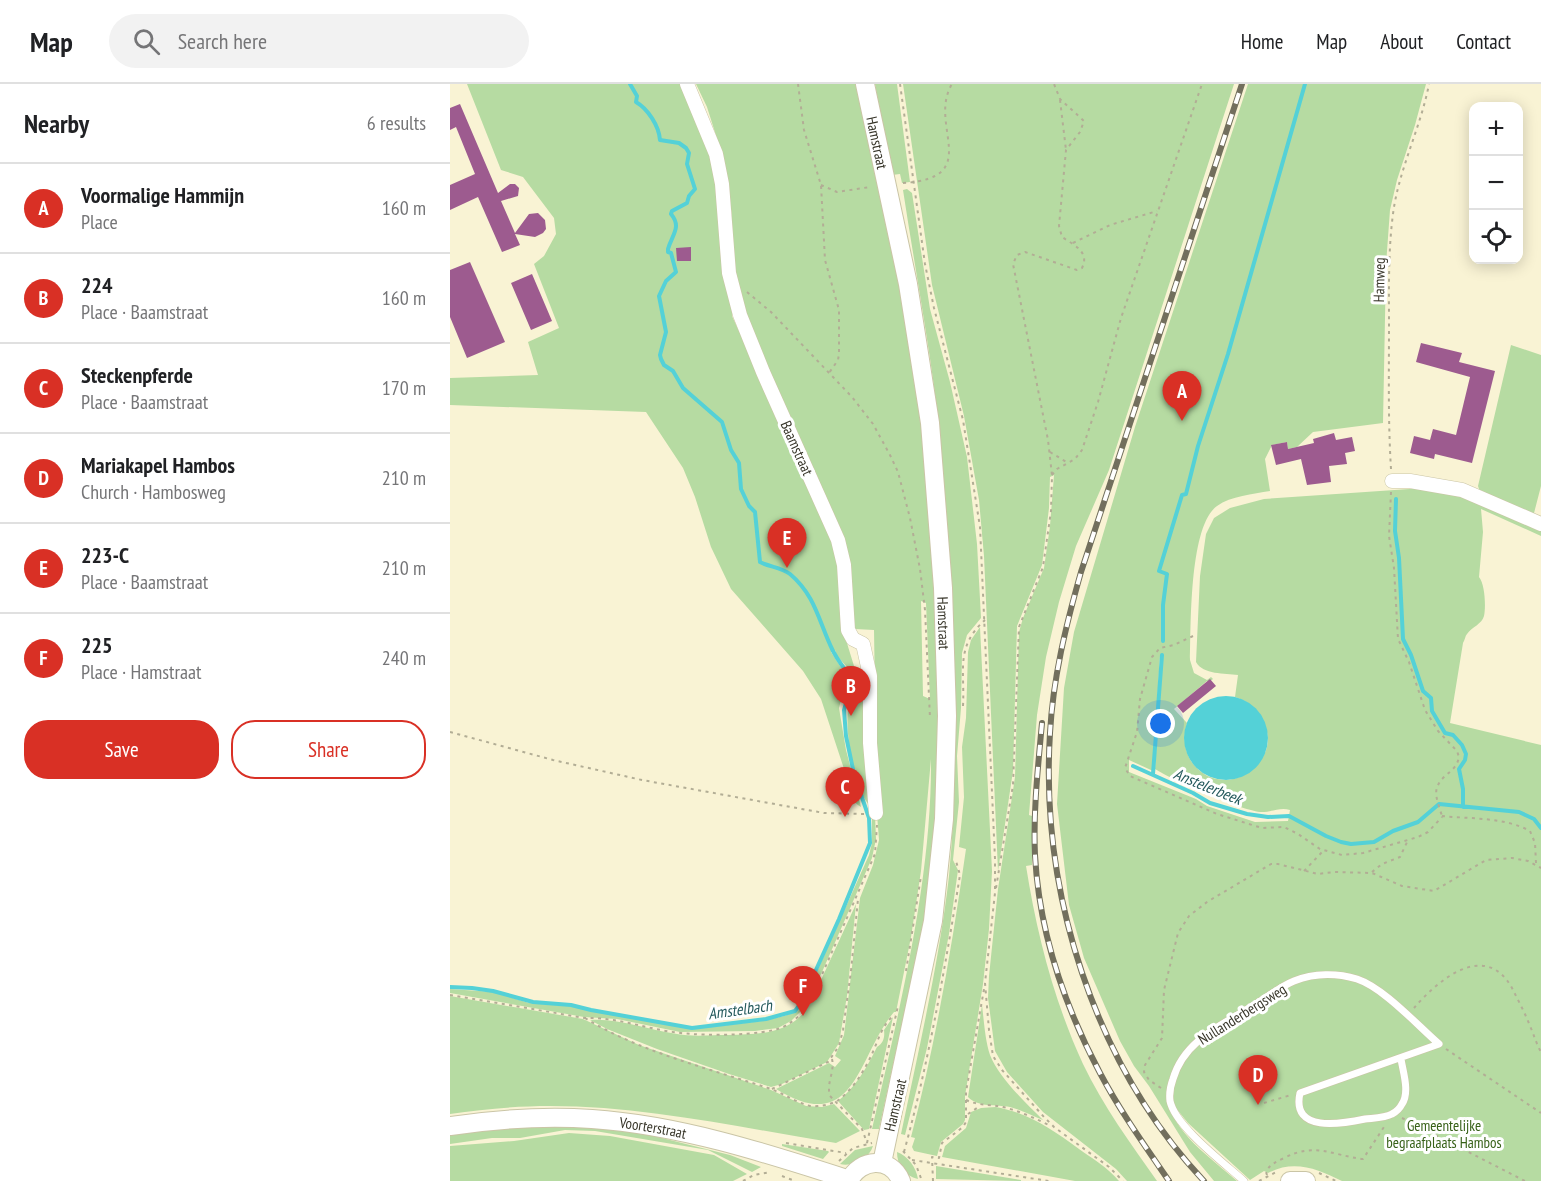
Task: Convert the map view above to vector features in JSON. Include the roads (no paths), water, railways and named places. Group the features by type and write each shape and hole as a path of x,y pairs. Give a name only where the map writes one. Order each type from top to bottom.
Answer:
{"main road":[{"name":"Hamstraat","path":"865,84 908,284 930,423 943,588 947,753 943,842 933,921 882,1163"},
{"name":"Voorterstraat","path":"450,1126 502,1120 558,1118 633,1124 742,1146 850,1180"},
{"path":"850,1180 863,1166 875,1162 882,1163 895,1171 901,1181"},
{"path":"1290,1181 1306,1181"}],"street":[{"name":"Baamstraat","path":"687,84 716,154 722,184 729,273 733,294 747,336 836,534 843,555 848,630 853,639 863,644 870,676 870,743 876,813"},
{"path":"1392,481 1410,481 1462,490 1541,524"}],"lane":[{"name":"Nullanderbergsweg","path":"1244,1181 1197,1138 1176,1116 1171,1106 1169,1091 1176,1068 1189,1048 1207,1033 1293,981 1313,976 1334,975 1371,985 1439,1044 1401,1059"},
{"path":"1401,1059 1405,1098 1402,1105 1392,1114 1343,1123 1306,1119 1300,1112 1298,1101 1300,1092 1401,1059"}],"water":[{"path":"1226,696 1242,699 1256,708 1265,722 1268,738 1265,754 1256,768 1242,777 1226,780 1210,777 1196,768 1187,754 1184,738 1187,722 1196,708 1210,699"}],"waterway":[{"path":"630,84 637,96 636,102 649,113 660,140 679,143 686,148 689,153 687,164 695,189 687,203 672,211 671,214 676,227 668,252 671,253 676,272 666,281 659,296 666,332 661,359 664,365 673,371 683,388 722,422 731,450 739,463 741,489 749,506 755,512 760,562 790,574 799,582 816,610 836,656 861,690"},
{"path":"1163,641 1163,605 1167,574 1159,571 1182,495 1186,494 1198,446 1228,354 1305,84"},
{"path":"1396,499 1395,531 1399,558 1403,639 1423,691 1431,698 1432,711 1445,733 1453,735 1466,754 1459,769 1463,789 1463,807"},
{"path":"1153,774 1162,655"},
{"name":"Amstelbach","path":"450,987 493,991 533,1002 571,1005 692,1028 766,1019 795,1011 801,1003 839,919 870,843 869,818 854,774 846,736 844,710 849,693 863,690"},
{"name":"Anstelerbeek","path":"1133,766 1210,803 1247,814 1268,817 1289,816 1326,836 1351,844 1374,842 1393,831 1418,822 1439,804 1519,812 1534,819 1541,828"}],"railway":[{"path":"1204,1181 1165,1135 1132,1084 1104,1030 1082,973 1065,914 1054,854 1049,793 1050,733 1061,652 1081,572 1242,84"},
{"path":"1042,723 1035,806 1035,855 1048,940 1065,995 1087,1048 1116,1101 1169,1181"}],"place":[{"name":"Voormalige Hammijn","path":"1182,421"},
{"name":"223-C","path":"787,568"},
{"name":"224","path":"851,716"},
{"name":"Steckenpferde","path":"845,817"},
{"name":"225","path":"803,1016"},
{"name":"Mariakapel Hambos","path":"1258,1105"}],"park label":[{"name":"Gemeentelijke begraafplaats Hambos","path":"1444,1134"}]}
